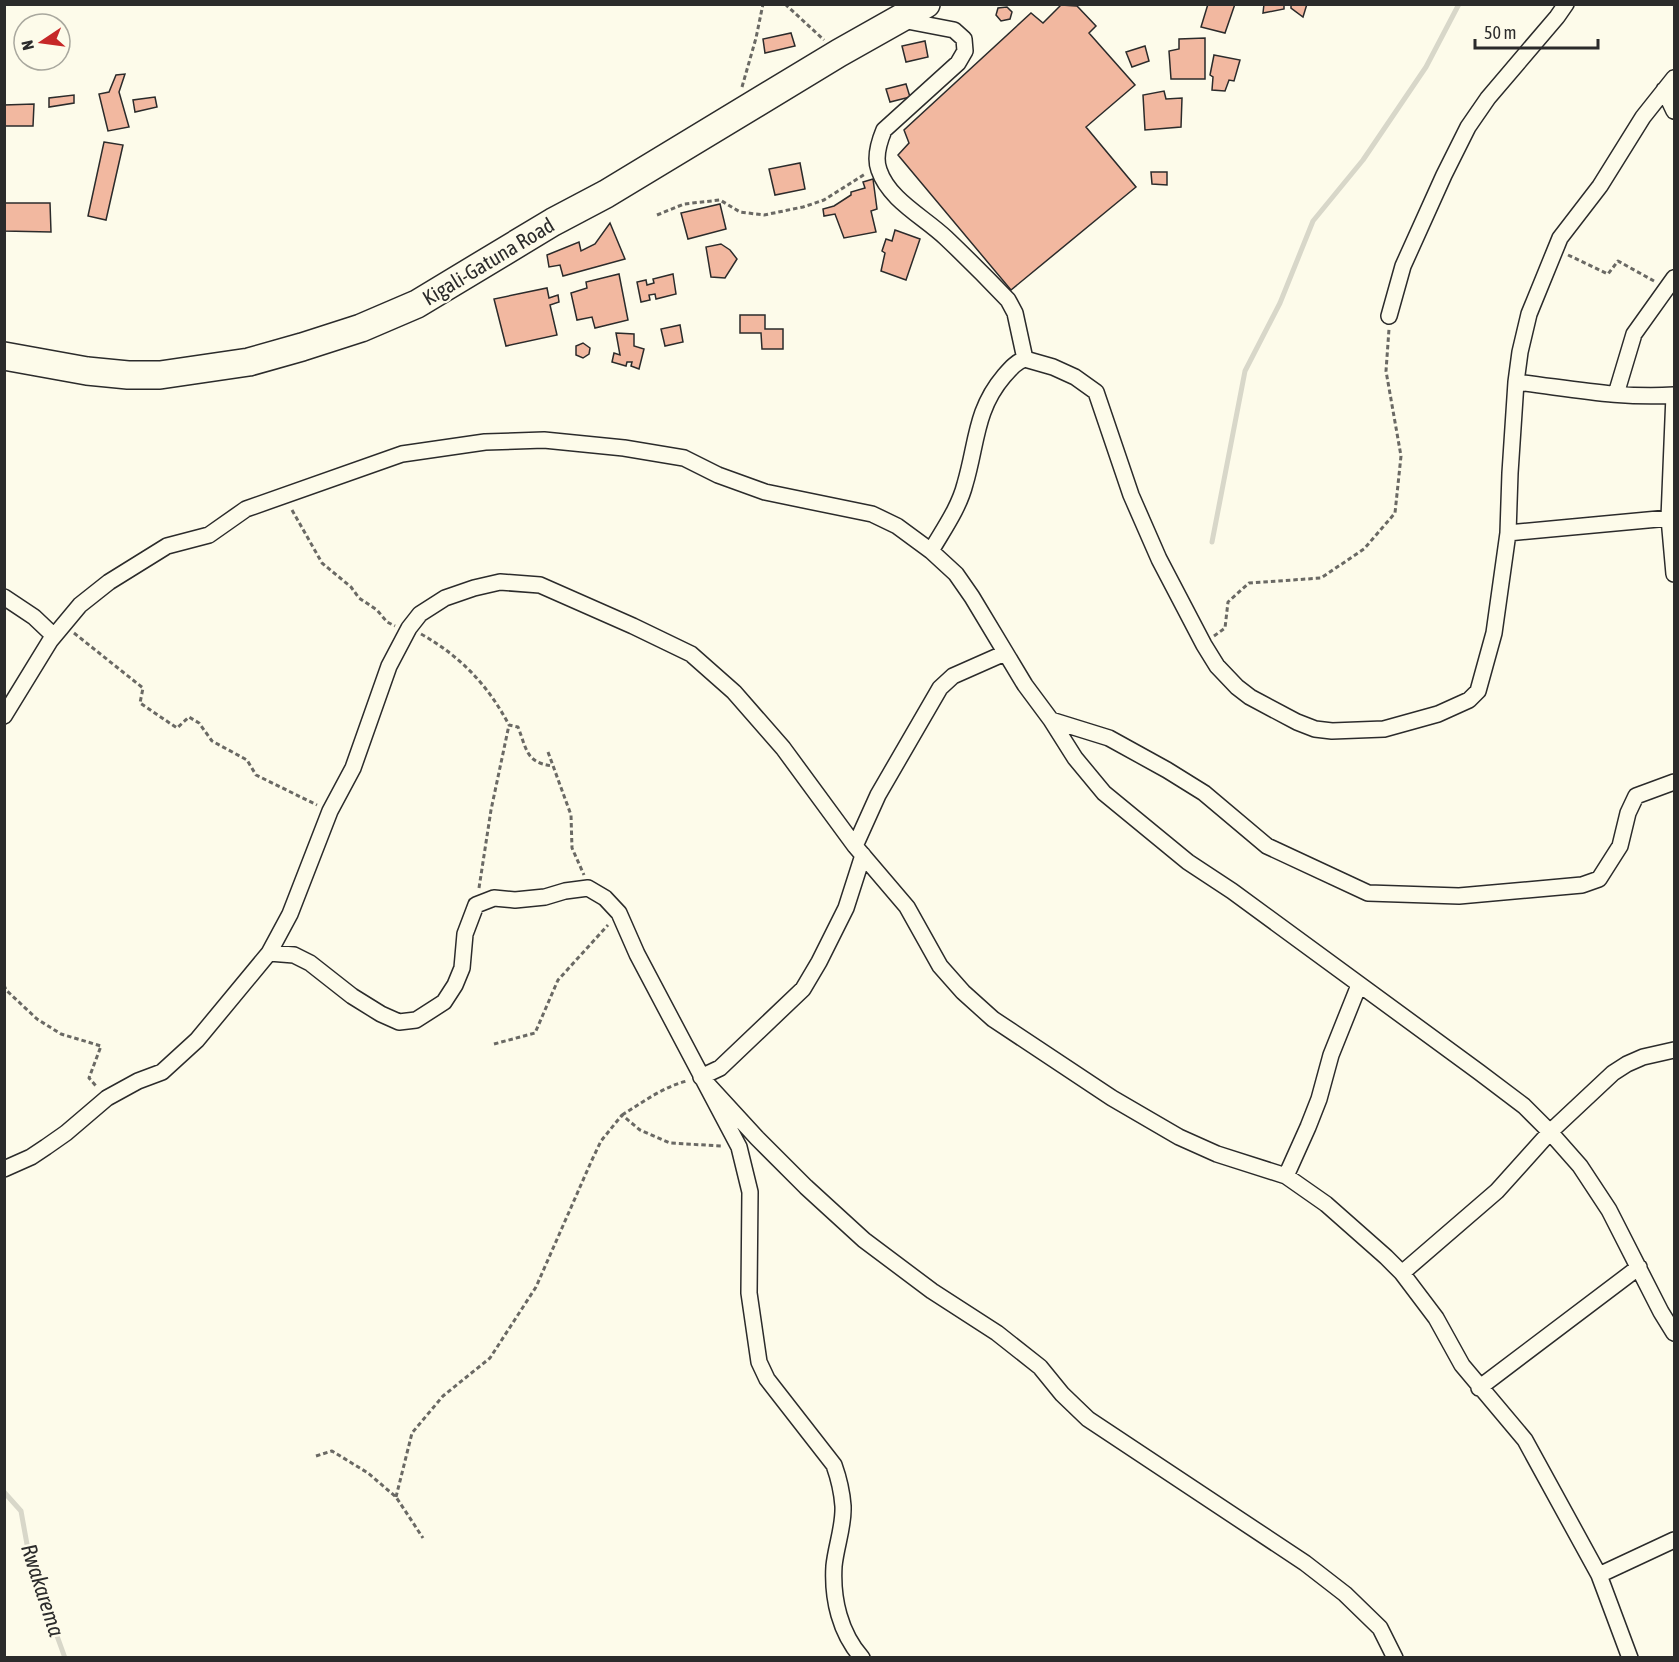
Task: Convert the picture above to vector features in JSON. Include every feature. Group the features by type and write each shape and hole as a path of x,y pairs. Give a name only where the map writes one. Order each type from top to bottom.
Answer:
{"highway":[{"name":"Kigali-Gatuna Road","path":"4,356 87,371 128,375 186,373 249,362 361,328 417,304 553,222 606,194 839,53 926,4"}],"street":[{"path":"1389,316 1402,266 1468,127 1488,98 1566,4"},
{"path":"898,19 954,30 964,39 965,51 958,63 884,130 878,144 878,167 883,179 898,198 945,237 1008,300 1015,313 1025,359"},
{"path":"931,551 957,506 965,486 977,428 987,400 1013,365 1025,359 1053,367 1075,377 1096,392 1131,495 1174,590 1217,666 1250,697 1296,722 1315,729 1332,731 1384,729 1438,714 1469,700 1478,691 1494,633 1508,532 1516,382 1529,314 1560,238 1600,186 1643,117 1674,78"},
{"path":"1664,90 1674,111"},
{"path":"1616,394 1634,334 1670,283"},
{"path":"1516,382 1616,394 1645,396 1674,394 1669,518 1674,574"},
{"path":"4,716 59,631 80,605 109,582 167,546 209,535 246,509 402,454 485,442 544,440 663,453 684,458 718,475 765,492 872,514 897,526 931,551 956,574 1075,758 1122,809 1188,862 1232,891 1524,1106 1550,1132 1580,1166 1609,1210 1674,1333"},
{"path":"1508,532 1669,518"},
{"path":"4,1169 31,1157 59,1138 107,1098 138,1081 162,1072 214,1021 269,953 290,914 330,811 353,768 389,666 420,614 445,598 474,588 500,582 540,585 691,654 734,692 761,721 801,771 859,851 907,907 940,966 963,992 993,1019 1112,1098 1179,1137 1217,1154 1286,1176 1326,1204 1401,1273 1436,1318 1462,1365 1479,1388 1525,1440 1599,1575 1630,1658"},
{"path":"4,597 59,631"},
{"path":"701,1077 720,1068 803,989 819,963 846,908 859,851 878,795 939,688 953,676 1005,653"},
{"path":"1051,720 1109,738 1204,793 1267,846 1368,893 1459,896 1582,885 1599,879 1620,846 1628,813 1636,796 1674,782"},
{"path":"269,953 294,955 310,963 352,996 399,1022 416,1020 444,1002 462,968 465,934 476,905 494,898 515,900 545,897 588,888 605,898 620,913 637,954 739,1147 750,1192 749,1293 759,1362 767,1379 834,1465 843,1508 834,1566 838,1614 844,1632 862,1658"},
{"path":"1286,1176 1319,1099 1331,1055 1359,985"},
{"path":"1401,1273 1497,1191 1550,1132 1613,1074 1643,1057 1674,1050"},
{"path":"701,1077 757,1138 864,1240 932,1291 997,1333 1040,1367 1062,1394 1088,1419 1305,1563 1345,1594 1380,1628 1395,1658"},
{"path":"1479,1388 1639,1267"},
{"path":"1599,1575 1674,1540"}],"path":[{"path":"745,109 741,92 763,4"},
{"path":"785,4 839,53"},
{"path":"657,215 684,204 720,200 740,212 764,215 794,209 824,200 878,167"},
{"path":"1555,249 1608,274 1618,261 1670,283"},
{"path":"1204,645 1225,628 1228,602 1249,583 1321,578 1364,549 1395,513 1401,456 1386,370 1389,316"},
{"path":"285,495 299,525 322,563 351,587 359,598 377,610 387,622 439,645 464,664 483,682 509,724 491,810 476,905"},
{"path":"59,631 143,688 140,703 177,728 189,717 199,723 212,741 247,759 256,775 330,811"},
{"path":"509,724 518,727 529,756 539,765 553,766"},
{"path":"548,752 571,815 572,848 588,888"},
{"path":"494,1044 536,1033 558,980 620,913"},
{"path":"4,985 6,990 37,1019 61,1035 101,1046 89,1078 107,1098"},
{"path":"396,1497 412,1433 443,1396 490,1358 496,1349 536,1287 601,1141 622,1115 675,1083 701,1077"},
{"path":"622,1115 640,1130 670,1143 739,1147"},
{"path":"316,1456 332,1451 368,1473 396,1497 423,1538"}],"building":[{"path":"1208,4 1235,4 1225,33 1201,27"},
{"path":"1264,4 1284,4 1284,9 1263,13"},
{"path":"1291,4 1307,4 1303,17 1291,8"},
{"path":"1061,5 1077,6 1096,26 1089,33 1135,85 1086,127 1136,187 1011,290 898,155 909,143 904,130 1031,13 1043,23"},
{"path":"1007,7 1012,12 1010,19 1001,21 996,15 998,8"},
{"path":"791,33 795,46 765,53 763,39"},
{"path":"1205,38 1205,79 1171,79 1169,51 1179,49 1179,39"},
{"path":"925,41 928,57 906,62 902,46"},
{"path":"1145,46 1149,61 1132,67 1126,52"},
{"path":"1214,55 1240,60 1234,81 1229,80 1225,91 1212,90 1213,77 1210,75"},
{"path":"125,74 119,92 129,127 108,131 99,94 109,92 116,75"},
{"path":"906,84 910,97 890,102 886,89"},
{"path":"1164,91 1166,99 1182,98 1181,127 1145,130 1143,95"},
{"path":"74,95 74,103 49,107 49,98"},
{"path":"155,97 157,107 135,112 133,100"},
{"path":"34,104 33,126 4,126 4,105"},
{"path":"104,142 123,145 106,220 88,216"},
{"path":"800,163 805,189 775,195 769,169"},
{"path":"1151,172 1167,172 1167,185 1152,184"},
{"path":"873,179 877,209 871,211 876,232 844,238 835,214 824,216 823,209 834,206 851,195 851,192 865,188 863,182"},
{"path":"4,203 50,203 51,232 4,231"},
{"path":"720,204 726,229 688,239 681,213"},
{"path":"610,223 625,259 563,276 560,265 549,267 547,255 579,242 581,251 595,244"},
{"path":"895,230 920,239 906,280 881,271 885,253 882,251 886,239 892,241"},
{"path":"721,244 737,259 725,278 711,277 706,247"},
{"path":"619,274 628,320 595,328 592,317 577,320 571,293 587,288 586,282"},
{"path":"673,274 676,294 656,299 655,294 649,295 650,300 641,302 637,282 646,280 647,285 654,283 653,279"},
{"path":"547,288 549,298 558,295 559,302 550,305 557,335 506,346 494,299"},
{"path":"740,315 765,315 765,329 783,329 783,349 762,349 761,333 740,333"},
{"path":"680,325 683,342 665,346 661,329"},
{"path":"616,333 634,334 634,346 644,349 639,369 631,366 632,362 627,362 626,366 612,362 614,353 620,355"},
{"path":"583,343 590,348 589,354 583,358 576,355 576,346"}],"waterway":[{"path":"1212,542 1245,371 1280,303 1313,221 1363,160 1426,67 1459,4"},
{"name":"Rwakarema","path":"4,1492 21,1511 30,1561 65,1658"}]}
